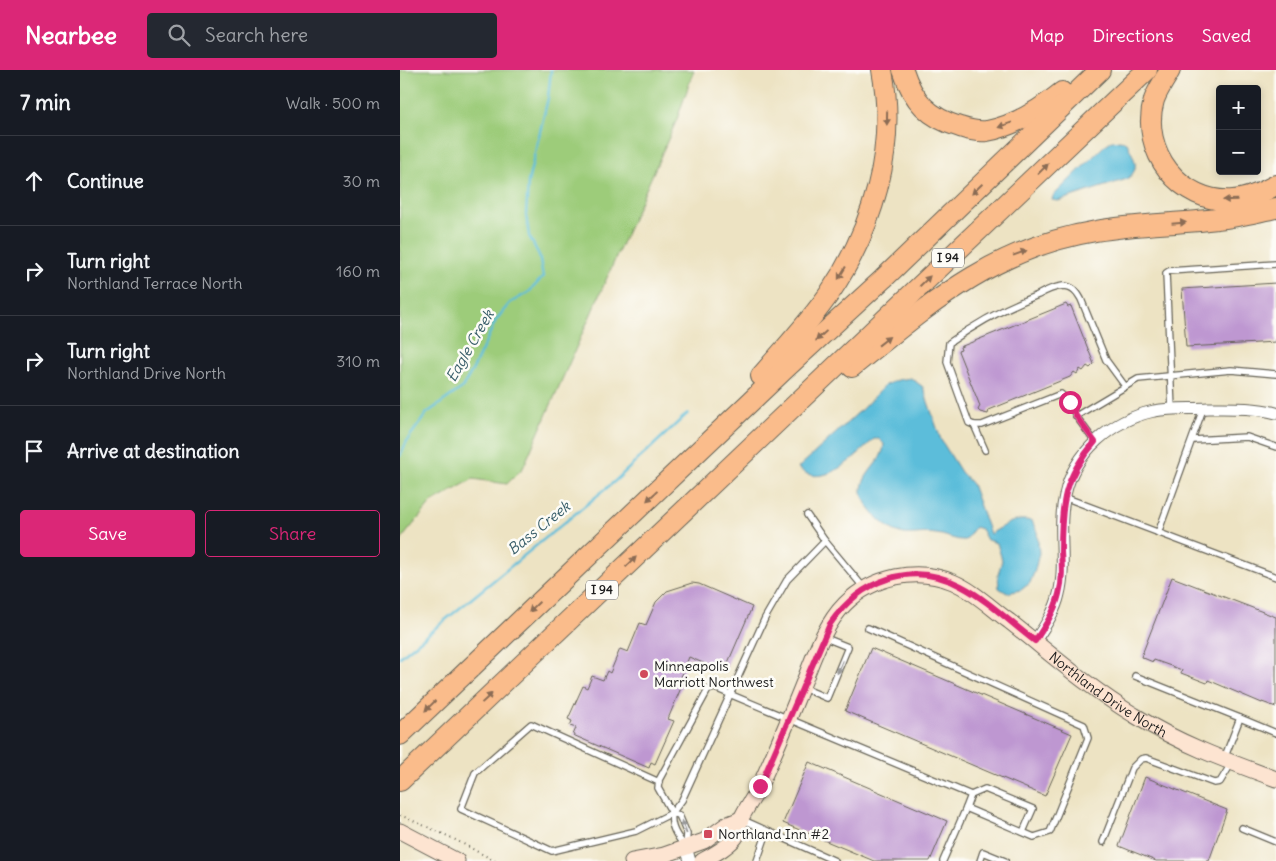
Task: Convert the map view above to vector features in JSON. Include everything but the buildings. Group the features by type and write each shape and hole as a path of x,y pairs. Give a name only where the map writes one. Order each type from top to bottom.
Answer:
{"highway":[{"path":"688,462 812,317 854,253 868,223 883,163 887,112 882,70"},
{"path":"903,70 911,91 930,114 955,126 979,131 1004,126 1024,117 1054,98 1089,70"},
{"name":"I 94","path":"400,735 1100,70"},
{"name":"I 94","path":"400,781 1148,70"},
{"path":"1170,70 1154,101 1151,127 1154,144 1162,162 1172,176 1198,194 1221,200 1241,199 1276,185"},
{"path":"750,447 934,301 965,280 1003,260 1044,244 1096,231 1218,219 1276,208"},
{"path":"400,787 452,731"}],"street":[{"path":"1035,641 1053,613 1059,594 1062,578 1061,519 1067,485 1075,468 1095,442 1115,426 1153,412 1172,409 1245,409 1276,413"},
{"name":"Northland Drive North","path":"702,861 737,836 741,819 760,786 830,624 845,604 865,589 878,582 902,576 922,575 952,582 968,591 1100,693 1134,716 1170,736 1276,779"},
{"path":"632,861 664,854 688,854 726,825 741,819"},
{"path":"400,831 457,861"}],"lane":[{"path":"1172,409 1166,274 1169,271 1276,264"},
{"path":"1095,442 1076,416 1070,402 1061,394 982,426 974,426 969,423 947,362 949,343 977,323 1011,306 1063,286 1076,290 1106,360 1125,386"},
{"path":"1076,416 1138,379 1230,370 1276,374"},
{"path":"1158,533 1203,409"},
{"path":"974,426 985,450"},
{"path":"1192,440 1246,437 1276,447"},
{"path":"1064,497 1276,577"},
{"path":"807,515 825,541 865,589"},
{"path":"688,854 670,822 672,813 682,800 765,618 787,580 825,541"},
{"path":"868,628 1084,726 1088,738 1050,832 1034,837 966,808"},
{"path":"802,688 827,698 848,647 823,637"},
{"path":"1135,676 1276,732"},
{"path":"672,813 658,788 659,782 708,690 715,688 971,795"},
{"path":"1103,842 1136,762 1146,758 1214,783 1220,782 1240,718"},
{"path":"659,782 531,724 476,773 461,809 552,851 636,831 672,813 679,815 688,834 688,854"},
{"path":"944,861 971,795 985,788 1033,809 1024,832"},
{"path":"741,819 835,861"},
{"path":"1242,828 1276,842"},
{"path":"757,861 767,832"},
{"path":"980,861 983,852 1005,861"}],"path":[{"path":"400,815 450,837 495,861"}],"green space":[{"path":"400,70 694,70 677,119 523,468 507,484 473,479 431,503 403,537 400,544"}],"water":[{"path":"1120,140 1127,143 1134,158 1135,166 1132,175 1127,179 1058,201 1052,200 1053,196 1104,146 1111,141"},
{"path":"911,378 923,387 941,440 961,472 972,484 990,534 1015,521 1032,521 1037,532 1039,553 1030,583 1021,590 1007,593 999,588 998,575 1002,560 997,543 987,540 981,529 975,527 966,540 958,540 932,533 905,534 891,529 876,517 865,502 862,488 866,476 881,456 884,444 879,439 874,439 849,462 828,473 818,476 808,474 798,468 861,410 885,385"}],"waterway":[{"name":"Eagle Creek","path":"400,456 408,439 427,413 462,388 496,320 510,303 529,292 543,277 539,255 529,236 526,215 528,182 548,98 551,70"},
{"name":"Bass Creek","path":"400,657 614,482 688,413"}],"place":[{"name":"Minneapolis Marriott Northwest","path":"644,674"},
{"name":"Northland Inn #2","path":"708,834"}],"route":[{"path":"760,786 830,624 837,613 854,596 878,582 902,576 922,575 952,582 974,595 1035,641 1053,613 1059,594 1062,578 1061,519 1067,485 1075,468 1095,442 1076,416 1070,402"}]}
